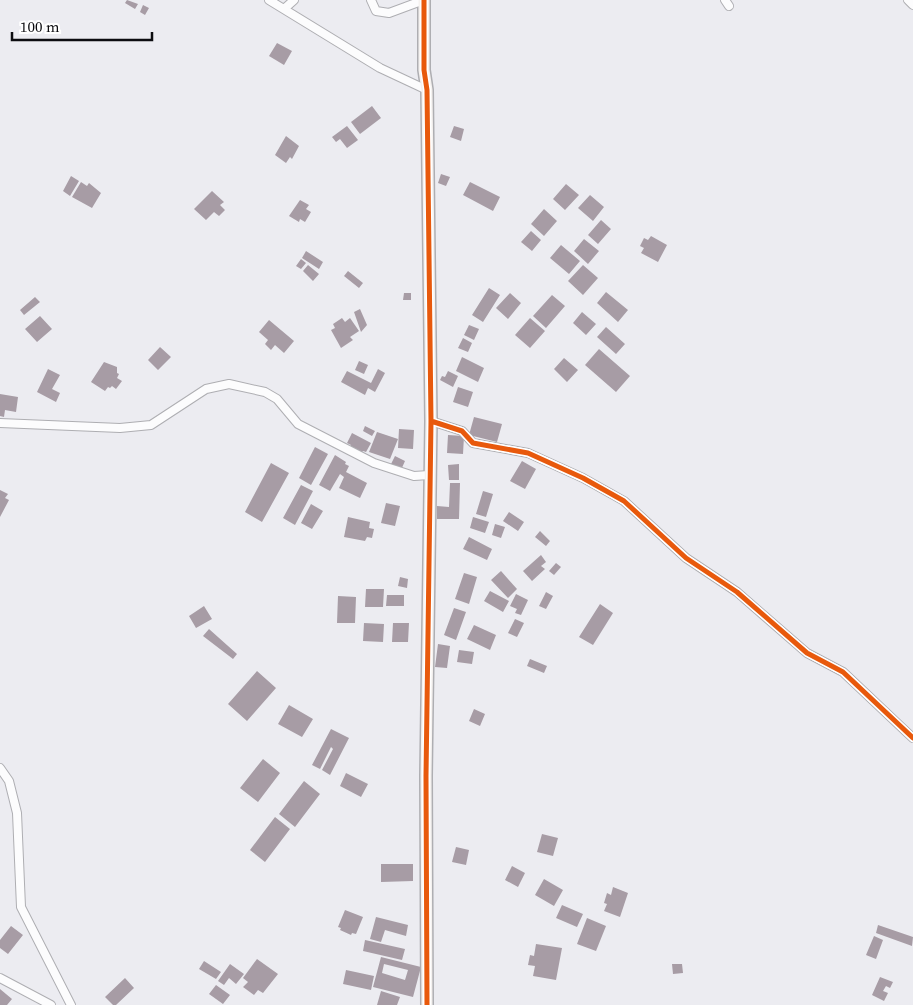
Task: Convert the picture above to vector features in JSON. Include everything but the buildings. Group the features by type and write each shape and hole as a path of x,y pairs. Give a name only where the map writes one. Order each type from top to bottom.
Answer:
{"street":[{"path":"269,0 380,68 427,90"},
{"path":"284,9 294,0"},
{"path":"371,0 376,11 389,14 424,0 424,70 427,90 431,421 429,475 427,1005"},
{"path":"908,0 913,5"},
{"path":"0,423 120,428 151,425 206,389 229,384 265,392 277,399 298,424 374,463 414,476 429,475"},
{"path":"431,421 462,431 473,443 528,453 583,478 624,501 686,558 737,592 807,653 843,672 913,738"},
{"path":"0,768 8,781 17,813 21,907 71,1005"},
{"path":"0,978 52,1005"}],"cycle path":[{"path":"424,0 424,70 427,90 431,421 426,776 427,1005"},
{"path":"431,421 462,431 473,443 528,453 583,478 624,501 686,558 737,592 807,653 843,672 913,738"}]}
